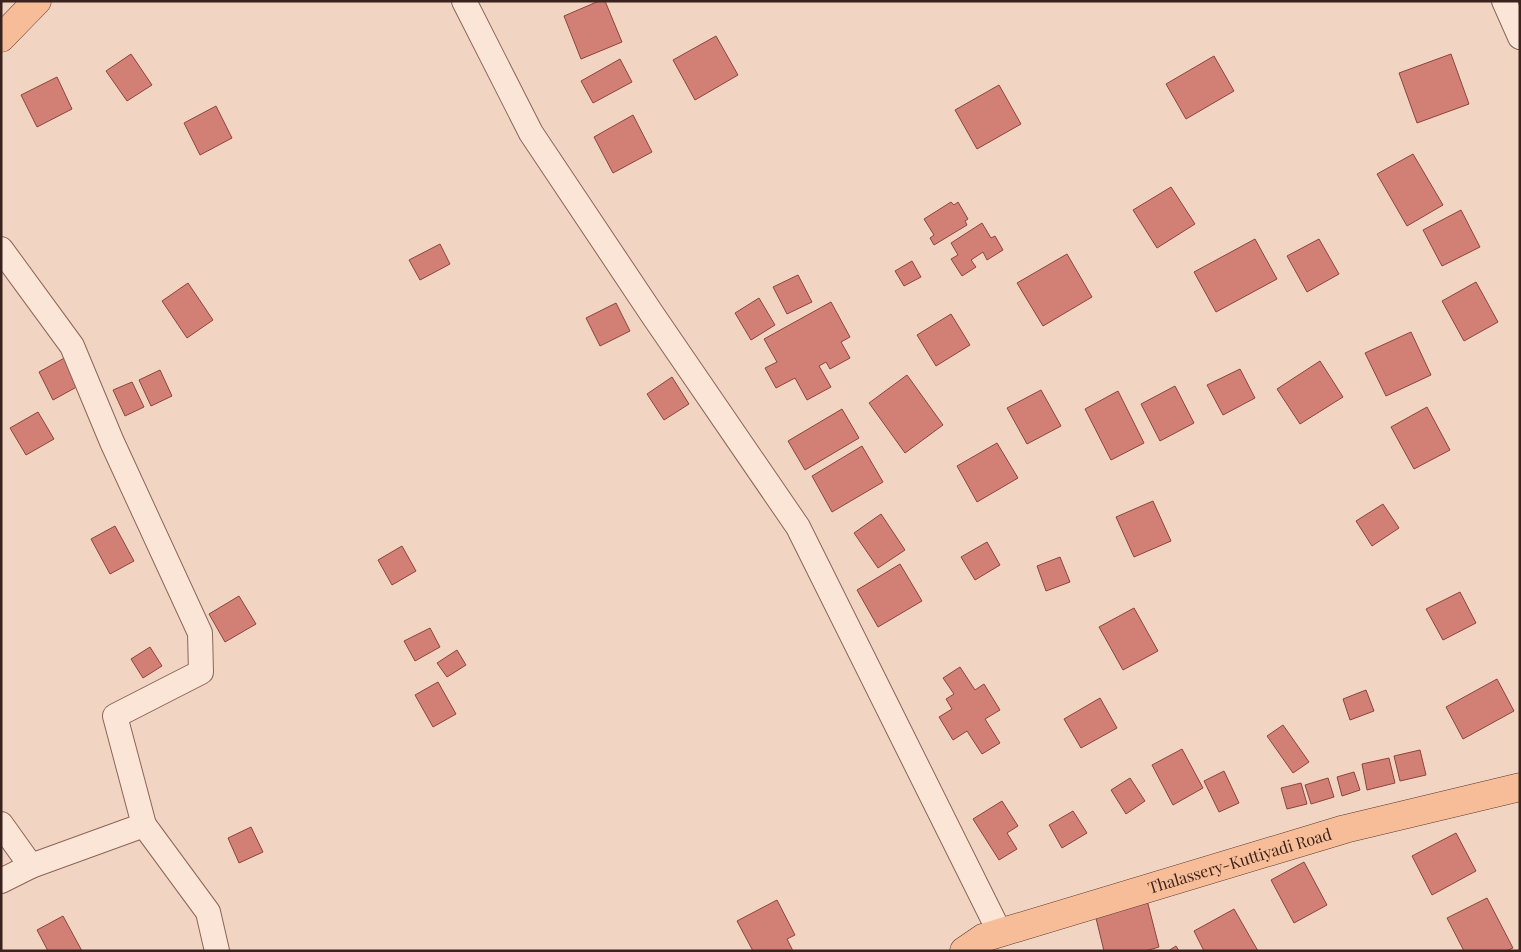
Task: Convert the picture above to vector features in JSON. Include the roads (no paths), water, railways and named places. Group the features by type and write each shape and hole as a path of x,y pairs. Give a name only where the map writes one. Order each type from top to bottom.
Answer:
{"main road":[{"path":"1,38 37,1"},
{"name":"Thalassery-Kuttiyadi Road","path":"964,951 983,938 1345,829 1520,787"}],"street":[{"path":"464,1 531,133 798,527 1000,933"},
{"path":"1504,1 1519,35"},
{"path":"1,249 72,346 112,442 200,633 201,672 115,716 144,825 208,912 217,951"},
{"path":"1,824 31,866"},
{"path":"1,881 31,866 144,825"}]}
